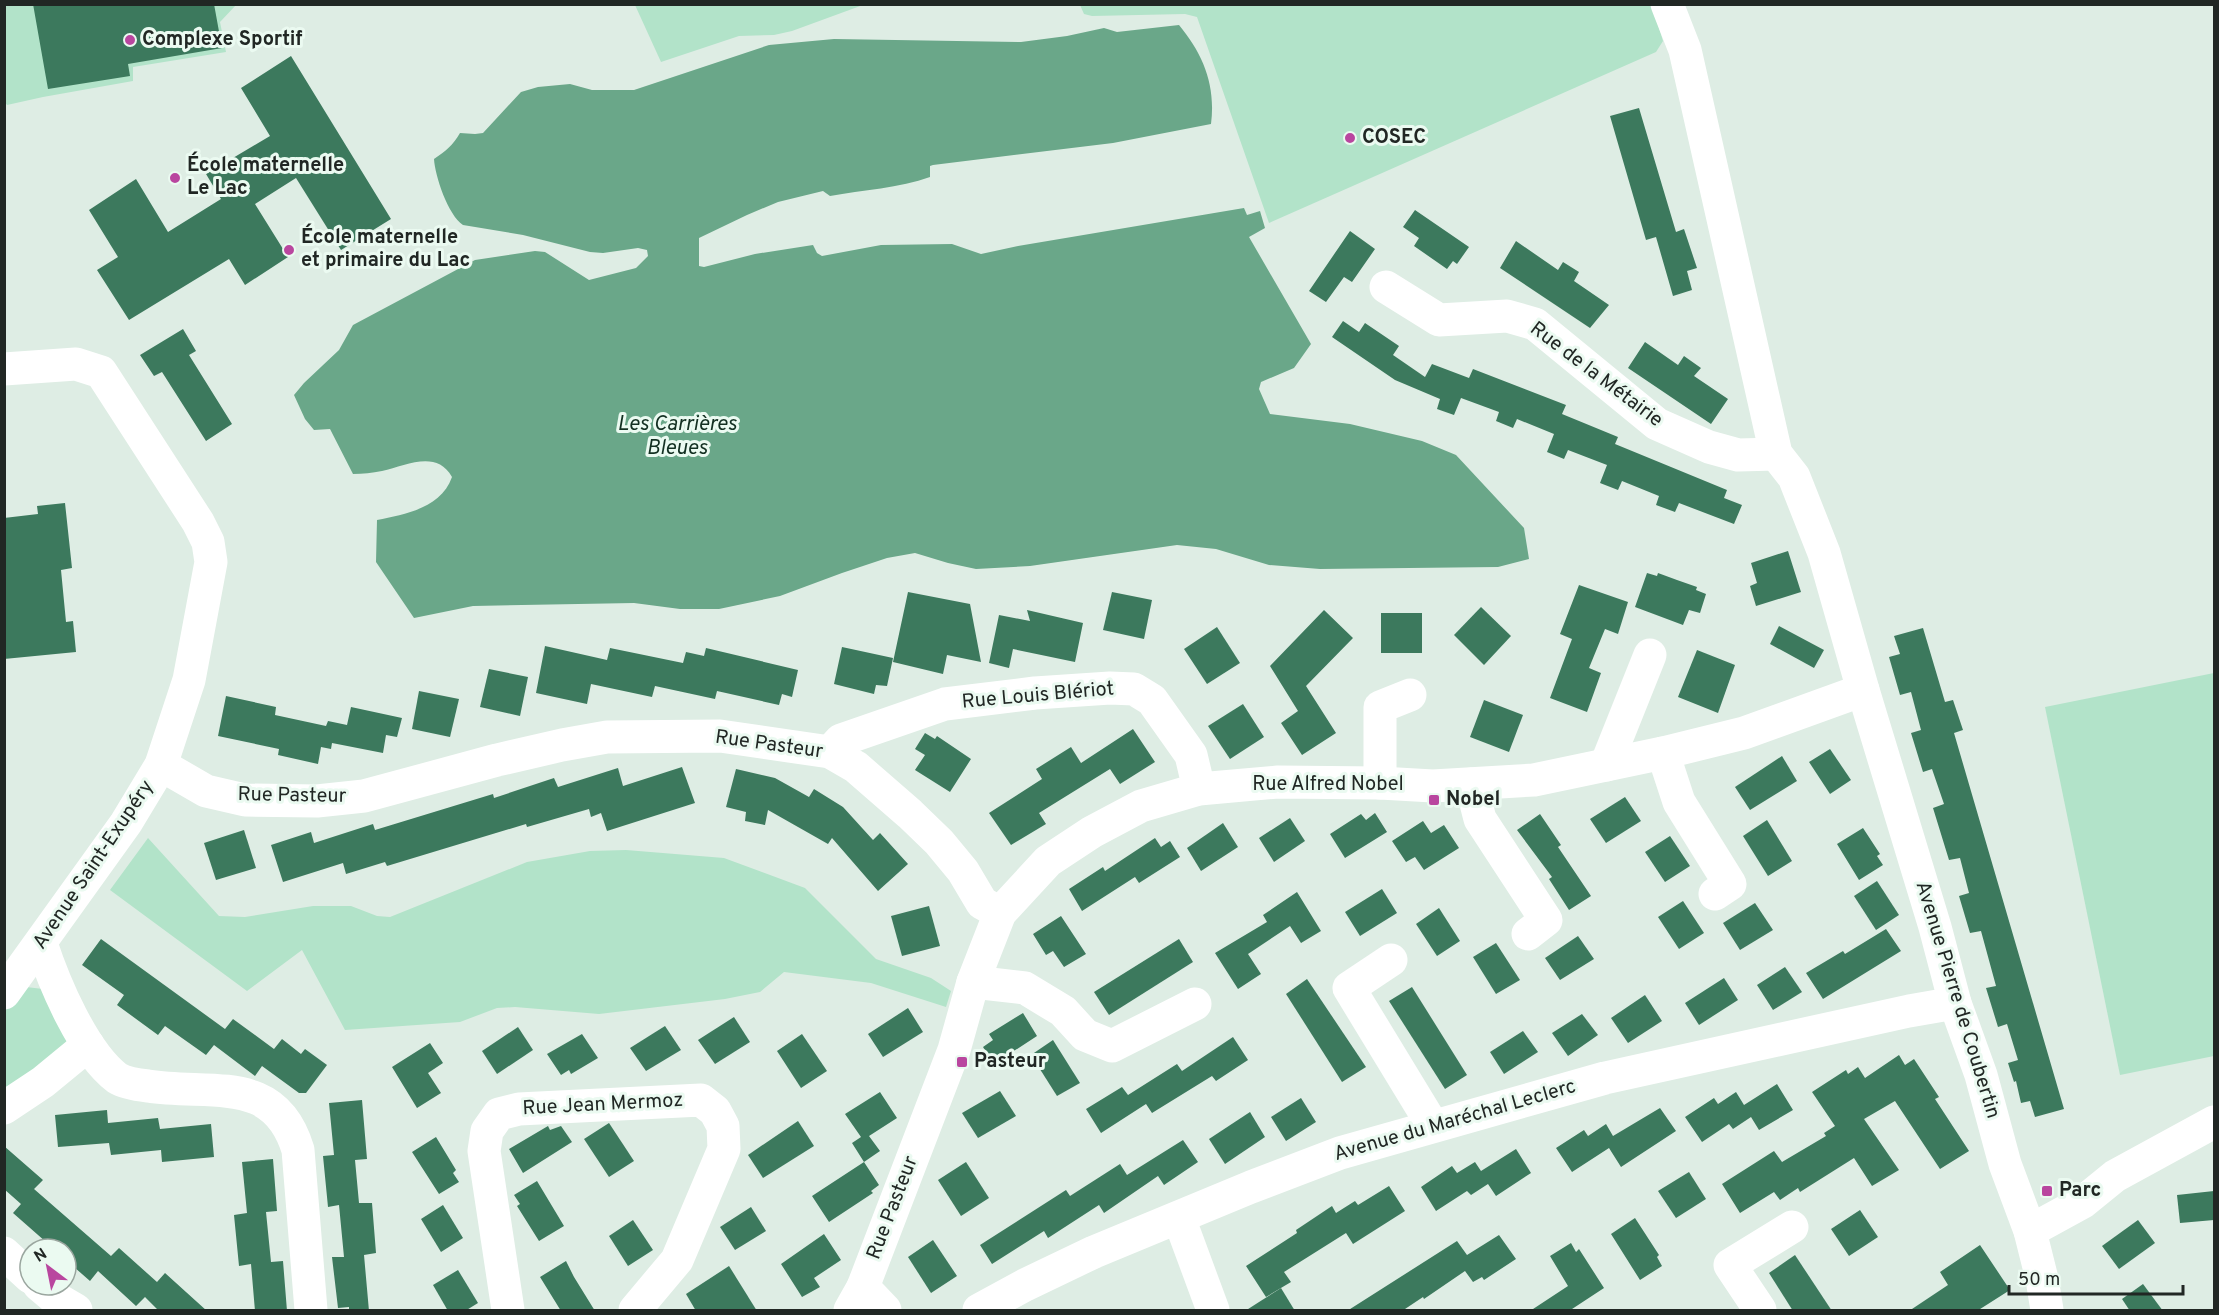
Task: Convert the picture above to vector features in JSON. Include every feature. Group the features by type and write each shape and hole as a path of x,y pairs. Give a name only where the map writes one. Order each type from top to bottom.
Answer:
{"street":[{"path":"1667,4 1685,50 1776,454"},
{"name":"Rue de la Métairie","path":"1386,287 1438,320 1507,316 1535,324 1657,424 1709,447 1738,455 1776,454"},
{"name":"Avenue Saint-Exupéry","path":"4,369 76,364 101,372 198,522 208,542 211,562 189,680 161,765 126,824 4,993"},
{"name":"Avenue Pierre de Coubertin","path":"1776,454 1794,477 1824,553 1863,690 1917,864 1954,1003 1981,1075 2005,1164 2030,1231 2047,1311"},
{"path":"1606,765 1650,655"},
{"name":"Rue Louis Blériot","path":"830,752 841,740 945,704 1035,693 1110,688 1134,689 1152,700 1191,756 1199,789"},
{"name":"Rue Alfred Nobel","path":"1000,913 1048,861 1092,832 1141,806 1199,789 1278,782 1433,786 1534,780 1663,753 1744,733 1863,690"},
{"path":"1380,783 1380,707 1410,695"},
{"name":"Rue Pasteur","path":"161,765 206,791 245,800 317,801 364,796 497,760 607,737 720,736 830,752 856,767 939,842 957,864 982,903 1000,913 974,982 954,1050 857,1299 885,1311"},
{"path":"1663,753 1679,802 1730,884 1715,894"},
{"path":"1471,784 1480,819 1546,920 1528,934"},
{"path":"42,943 61,993 88,1046 118,1079 161,1088 253,1095 275,1108 292,1131 298,1150 311,1311"},
{"path":"1391,960 1349,988 1433,1126"},
{"path":"974,982 1025,988 1063,1011 1085,1035 1112,1046 1195,1004"},
{"name":"Avenue du Maréchal Leclerc","path":"979,1311 1025,1285 1094,1252 1251,1187 1340,1154 1605,1078 1898,1013 1954,1003"},
{"path":"4,1108 43,1082 88,1046"},
{"name":"Rue Jean Mermoz","path":"508,1311 484,1151 487,1131 499,1114 519,1109 701,1100 715,1112 723,1126 724,1149 677,1260 635,1311"},
{"path":"2030,1231 2083,1202 2115,1176 2214,1122"},
{"path":"1179,1218 1213,1311"},
{"path":"1760,1311 1731,1265 1792,1227"},
{"path":"4,1253 18,1266"},
{"path":"54,1297 76,1311"}],"shaded area":[{"name":"Complexe Sportif","path":"4,5 236,5 220,22 226,52 133,67 133,81 7,105 4,101"},
{"path":"635,5 863,5 792,31 774,35 739,36 661,62"},
{"name":"COSEC","path":"1080,5 1652,5 1663,41 1656,52 1269,223 1197,17 1185,14 1092,16 1084,14"},
{"path":"2214,673 2214,1056 2120,1075 2045,707"},
{"path":"148,838 219,916 245,917 313,906 351,906 377,916 390,917 527,862 590,851 626,850 724,858 805,888 876,959 931,978 951,991 946,1007 871,983 784,972 760,992 725,999 599,1014 515,1007 497,1008 460,1022 345,1030 302,950 247,991 110,890"},
{"path":"26,987 43,989 74,1036 5,1094 5,1007"}],"water":[{"name":"Les Carrières Bleues","path":"1179,25 1195,47 1206,71 1211,96 1211,124 1113,143 933,165 930,166 930,177 906,184 830,196 823,191 778,202 699,238 699,266 704,267 755,254 813,245 817,253 822,256 881,245 952,244 981,254 1244,208 1247,215 1260,211 1265,228 1249,237 1311,344 1294,368 1261,382 1259,389 1270,414 1350,424 1422,441 1456,455 1524,528 1529,559 1498,567 1320,569 1269,565 1216,549 1177,545 1030,566 976,569 915,553 887,558 780,596 719,609 680,609 634,603 473,606 414,618 376,562 377,520 411,512 431,503 447,488 452,477 445,468 429,461 410,463 382,471 353,474 330,429 314,430 305,419 294,395 339,350 353,325 475,260 535,251 545,252 589,280 636,268 648,256 647,250 638,248 603,253 590,252 523,235 463,225 452,213 443,195 434,159 449,148 460,133 483,133 521,92 538,87 570,84 592,90 634,90 769,45 834,39 1021,42 1104,28 1117,32"}],"building":[{"name":"Complexe Sportif","path":"33,4 214,4 222,48 128,64 130,76 48,89"},
{"path":"291,56 391,219 341,250 296,178 255,204 288,257 245,285 229,259 129,320 97,270 118,257 89,210 136,179 168,232 221,199 206,174 270,136 241,88"},
{"path":"1639,108 1676,232 1684,229 1697,268 1687,271 1692,290 1673,296 1656,237 1646,240 1610,116"},
{"path":"1415,210 1469,247 1457,264 1453,261 1447,269 1414,246 1419,238 1403,227"},
{"path":"1350,231 1375,249 1352,282 1344,277 1326,302 1309,291"},
{"path":"1516,241 1558,270 1563,262 1579,272 1574,281 1609,305 1590,328 1500,268"},
{"path":"1343,321 1359,332 1365,323 1399,346 1393,355 1425,377 1432,364 1469,378 1473,369 1566,405 1562,414 1618,437 1615,444 1727,490 1724,498 1742,505 1734,524 1679,503 1675,512 1656,505 1659,496 1622,481 1618,490 1600,483 1607,465 1568,450 1564,459 1547,452 1554,434 1517,419 1513,428 1496,421 1499,412 1461,398 1454,415 1437,409 1440,399 1395,380 1332,337"},
{"path":"183,329 196,351 189,355 232,424 206,441 162,372 154,376 140,355"},
{"path":"1645,342 1678,365 1684,356 1701,368 1694,376 1728,399 1711,424 1628,368"},
{"path":"65,503 72,568 61,570 66,622 73,621 76,652 4,659 4,518 38,514 37,506"},
{"path":"1788,551 1801,592 1756,606 1750,586 1757,583 1751,563"},
{"path":"1647,573 1657,576 1658,573 1697,587 1696,590 1706,594 1700,613 1689,610 1683,625 1635,607"},
{"path":"1579,585 1628,602 1618,634 1605,629 1589,668 1601,673 1587,712 1550,698 1572,639 1560,634"},
{"path":"908,592 970,604 981,662 947,655 943,674 893,662"},
{"path":"1112,592 1152,600 1144,639 1103,630"},
{"path":"1481,607 1511,636 1484,665 1454,635"},
{"path":"1027,610 1083,623 1075,662 1013,649 1009,668 989,663 999,615 1030,621"},
{"path":"1324,610 1353,638 1306,686 1336,733 1302,755 1281,723 1298,711 1270,666"},
{"path":"1381,613 1422,613 1422,653 1381,653"},
{"path":"1779,626 1824,650 1814,668 1770,644"},
{"path":"1217,627 1240,663 1207,684 1184,649"},
{"path":"1923,628 1945,702 1953,700 1963,730 1954,733 2064,1109 2035,1117 2030,1101 2021,1103 2016,1081 2014,1082 2008,1063 2018,1060 2007,1024 1998,1027 1986,988 1996,986 1981,931 1970,933 1959,896 1969,893 1960,858 1949,860 1933,808 1944,804 1932,769 1923,772 1911,733 1921,730 1911,692 1900,695 1889,657 1900,654 1894,636"},
{"path":"545,646 607,660 610,648 683,663 686,652 704,656 706,648 798,670 792,697 782,694 779,705 717,691 715,699 655,686 652,697 591,684 587,704 536,693"},
{"path":"842,647 893,658 887,686 876,685 874,694 834,684"},
{"path":"1697,650 1735,665 1718,713 1678,697"},
{"path":"489,669 528,677 520,716 480,707"},
{"path":"419,691 459,699 450,737 412,729"},
{"path":"226,696 276,707 275,715 326,726 328,721 347,725 351,707 402,718 397,737 386,735 383,753 332,743 331,749 321,747 318,764 278,755 279,749 218,736"},
{"path":"1484,700 1523,715 1509,752 1470,737"},
{"path":"1243,704 1264,737 1230,759 1208,726"},
{"path":"1133,729 1155,762 1120,784 1110,769 1039,813 1046,824 1011,845 989,813 1042,779 1036,769 1071,747 1081,763"},
{"path":"925,733 935,739 937,736 971,759 950,792 915,770 925,755 915,749"},
{"path":"1830,749 1851,780 1830,794 1809,762"},
{"path":"1782,756 1797,781 1750,810 1735,787"},
{"path":"682,767 695,803 607,831 601,813 591,817 589,809 527,827 526,824 387,866 385,862 346,874 343,863 283,882 271,845 311,832 314,843 373,824 375,830 493,794 494,798 554,778 558,787 618,768 623,786"},
{"path":"736,769 775,778 809,797 814,789 843,807 873,840 880,833 908,864 878,891 832,838 828,844 768,810 765,825 745,821 746,812 726,807"},
{"path":"1625,797 1641,821 1606,843 1590,819"},
{"path":"1375,813 1387,832 1345,858 1330,834 1361,814 1366,820"},
{"path":"1540,814 1561,845 1558,847 1591,896 1569,910 1549,879 1552,877 1517,830"},
{"path":"1290,818 1305,841 1274,862 1259,838"},
{"path":"1767,820 1792,861 1768,876 1743,836"},
{"path":"1423,821 1431,833 1444,825 1459,848 1424,870 1415,857 1406,862 1392,841"},
{"path":"1223,823 1238,847 1201,871 1187,848"},
{"path":"1863,828 1880,854 1877,856 1883,865 1859,880 1837,844"},
{"path":"244,830 256,868 216,880 204,843"},
{"path":"1670,836 1690,866 1665,882 1645,852"},
{"path":"1155,838 1161,847 1170,841 1180,857 1139,883 1135,877 1082,911 1069,889 1103,867 1105,871"},
{"path":"1877,881 1899,915 1876,930 1854,896"},
{"path":"1382,889 1397,913 1360,936 1345,912"},
{"path":"1297,892 1321,931 1301,943 1290,926 1248,954 1261,974 1238,989 1215,953 1267,922 1263,915"},
{"path":"1683,901 1704,933 1679,949 1658,917"},
{"path":"1755,903 1773,930 1740,950 1723,923"},
{"path":"929,906 940,946 902,956 891,916"},
{"path":"1439,908 1460,941 1437,956 1416,924"},
{"path":"1061,916 1086,954 1064,967 1053,951 1046,955 1033,934"},
{"path":"1886,929 1901,951 1823,999 1806,973 1843,951 1845,954"},
{"path":"1578,936 1594,959 1560,980 1545,958"},
{"path":"101,939 225,1029 233,1019 274,1049 282,1039 301,1054 305,1049 327,1065 306,1093 299,1093 262,1066 255,1076 214,1045 206,1055 165,1026 158,1035 117,1005 124,995 82,965"},
{"path":"1179,939 1193,962 1109,1015 1094,992"},
{"path":"1496,943 1520,980 1496,994 1473,957"},
{"path":"1785,967 1802,992 1773,1010 1757,985"},
{"path":"1724,978 1738,1000 1699,1025 1685,1003"},
{"path":"1307,979 1366,1067 1342,1082 1286,994"},
{"path":"1412,987 1467,1075 1445,1089 1389,1001"},
{"path":"1645,995 1662,1021 1628,1043 1611,1018"},
{"path":"908,1008 923,1032 883,1057 868,1034"},
{"path":"1023,1013 1037,1036 994,1064 983,1047 993,1040 989,1034"},
{"path":"1582,1014 1598,1035 1568,1056 1552,1033"},
{"path":"734,1017 750,1042 715,1064 698,1040"},
{"path":"665,1026 681,1050 646,1071 630,1048"},
{"path":"518,1027 533,1050 497,1074 482,1051"},
{"path":"1523,1031 1538,1052 1504,1074 1490,1052"},
{"path":"582,1034 598,1058 571,1074 569,1070 561,1075 547,1054"},
{"path":"802,1034 827,1071 801,1088 777,1051"},
{"path":"1233,1037 1248,1060 1216,1081 1212,1076 1152,1113 1146,1104 1101,1133 1086,1109 1122,1087 1128,1095 1177,1064 1182,1071"},
{"path":"1053,1040 1080,1083 1057,1096 1031,1055"},
{"path":"430,1043 443,1063 428,1073 441,1093 417,1108 392,1067"},
{"path":"1899,1055 1905,1065 1914,1059 1939,1097 1935,1099 1969,1151 1940,1169 1895,1101 1864,1119 1899,1170 1872,1186 1854,1158 1800,1192 1798,1188 1780,1200 1774,1192 1740,1213 1722,1184 1774,1151 1782,1162 1826,1136 1824,1133 1835,1126 1812,1092 1846,1070 1848,1074 1858,1067 1865,1078"},
{"path":"1777,1084 1793,1110 1759,1130 1751,1117 1733,1129 1729,1124 1702,1142 1685,1117 1714,1098 1718,1104 1736,1092 1744,1105"},
{"path":"1000,1091 1016,1116 978,1138 962,1113"},
{"path":"880,1092 897,1118 869,1136 880,1151 864,1162 852,1143 861,1137 845,1114"},
{"path":"1301,1098 1316,1122 1286,1141 1271,1117"},
{"path":"362,1100 367,1159 355,1160 359,1203 372,1203 376,1253 364,1255 369,1311 349,1311 349,1307 338,1308 332,1257 344,1257 339,1205 328,1207 323,1156 334,1155 329,1103"},
{"path":"1660,1108 1676,1131 1621,1167 1609,1148 1572,1172 1556,1148 1584,1130 1588,1136 1606,1124 1613,1136"},
{"path":"107,1110 108,1123 158,1118 160,1129 211,1124 214,1157 162,1162 161,1150 111,1155 109,1143 58,1147 55,1115"},
{"path":"1250,1112 1265,1137 1225,1164 1209,1139"},
{"path":"798,1121 814,1146 763,1178 748,1155"},
{"path":"609,1123 634,1161 609,1177 584,1139"},
{"path":"548,1126 550,1130 561,1126 572,1142 523,1173 509,1149"},
{"path":"436,1137 456,1170 453,1173 459,1182 439,1194 412,1152"},
{"path":"1183,1140 1198,1162 1164,1185 1158,1176 1104,1213 1099,1205 1048,1238 1044,1231 992,1264 980,1245 1066,1190 1070,1196 1120,1164 1127,1175"},
{"path":"4,1146 43,1180 34,1189 111,1256 119,1248 157,1282 165,1273 207,1311 159,1311 145,1297 136,1306 98,1271 90,1281 78,1270 78,1237 40,1237 13,1213 21,1204 4,1189"},
{"path":"1516,1149 1531,1173 1496,1196 1488,1184 1471,1195 1467,1191 1436,1211 1421,1187 1452,1166 1457,1173 1475,1162 1481,1171"},
{"path":"273,1159 277,1211 266,1212 271,1262 283,1261 287,1311 255,1311 251,1264 239,1266 234,1215 247,1213 242,1162"},
{"path":"864,1162 879,1185 871,1191 873,1193 829,1222 812,1196"},
{"path":"966,1162 989,1198 961,1216 938,1180"},
{"path":"1689,1172 1706,1199 1676,1218 1658,1191"},
{"path":"537,1181 564,1226 539,1241 517,1206 520,1204 514,1195"},
{"path":"1389,1186 1405,1211 1353,1244 1346,1233 1284,1272 1291,1282 1266,1297 1246,1266 1297,1233 1296,1230 1332,1206 1336,1213 1355,1201 1358,1205"},
{"path":"2214,1191 2214,1220 2180,1223 2177,1195"},
{"path":"443,1205 463,1238 441,1252 421,1219"},
{"path":"751,1207 766,1231 735,1250 720,1227"},
{"path":"1860,1210 1878,1237 1849,1256 1831,1229"},
{"path":"1635,1218 1659,1255 1657,1257 1662,1266 1640,1280 1611,1234"},
{"path":"633,1220 653,1250 628,1266 609,1236"},
{"path":"2138,1220 2155,1243 2119,1269 2102,1246"},
{"path":"824,1234 841,1260 814,1278 820,1287 802,1297 781,1264"},
{"path":"1499,1235 1516,1259 1484,1280 1482,1277 1473,1282 1465,1271 1402,1311 1347,1311 1457,1241 1467,1255"},
{"path":"933,1240 957,1276 931,1293 908,1257"},
{"path":"1571,1243 1576,1252 1579,1249 1604,1288 1569,1311 1530,1311 1568,1286 1550,1256"},
{"path":"1980,1245 2010,1290 1977,1311 1909,1311 1948,1285 1940,1272"},
{"path":"1795,1255 1832,1311 1793,1311 1769,1273"},
{"path":"566,1261 595,1311 561,1311 540,1277"},
{"path":"729,1266 757,1311 696,1311 686,1294"},
{"path":"458,1270 478,1303 465,1311 448,1311 433,1285"},
{"path":"2143,1284 2163,1311 2130,1311 2122,1299"},
{"path":"1281,1288 1295,1311 1245,1311"}],"place":[{"name":"Complexe Sportif","path":"130,40"},
{"name":"COSEC","path":"1350,138"},
{"name":"École maternelle Le Lac","path":"175,178"},
{"name":"École maternelle et primaire du Lac","path":"289,250"},
{"name":"Nobel","path":"1434,800"},
{"name":"Pasteur","path":"962,1062"},
{"name":"Parc","path":"2047,1191"}]}
